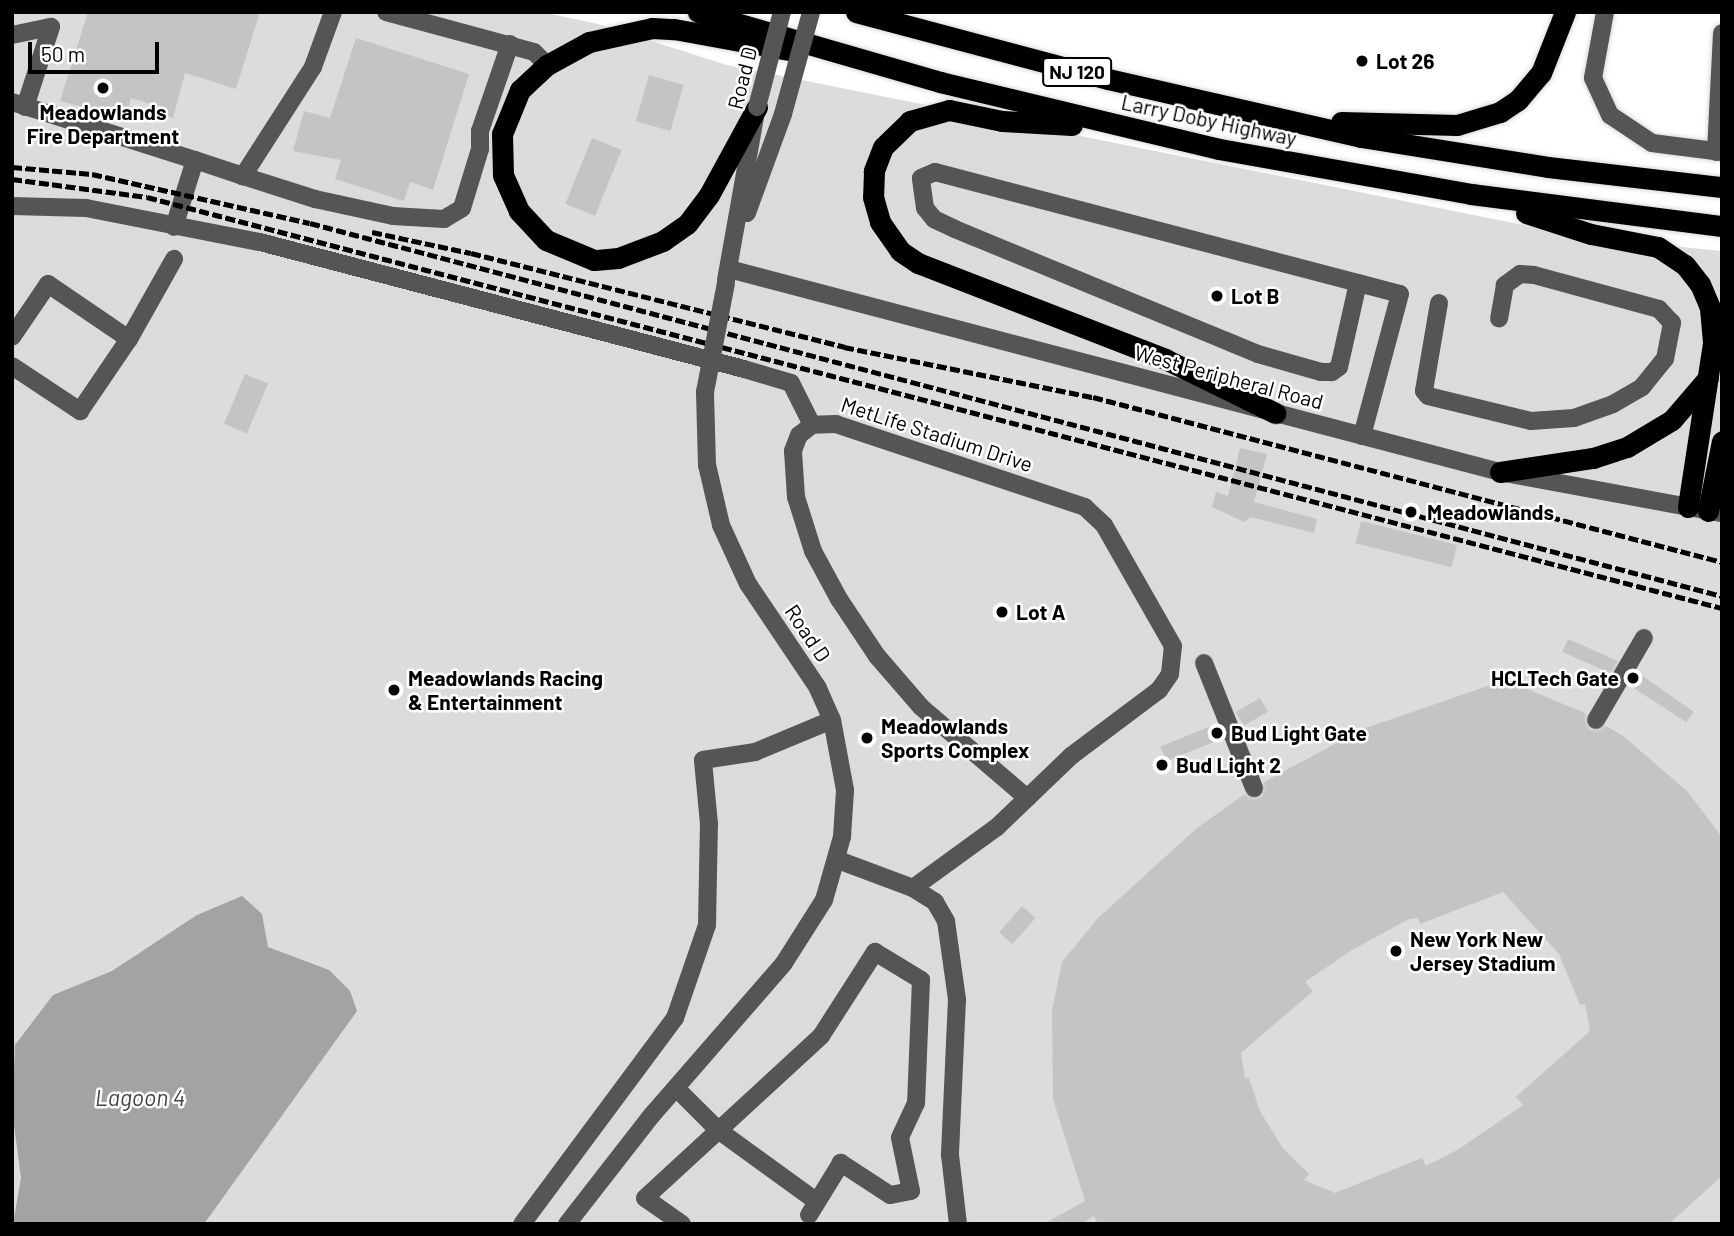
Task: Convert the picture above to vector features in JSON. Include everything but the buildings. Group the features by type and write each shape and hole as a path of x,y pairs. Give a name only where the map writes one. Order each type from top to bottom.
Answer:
{"highway":[{"name":"Larry Doby Highway","path":"698,12 851,58 1127,129 1471,194 1722,226"},
{"name":"Larry Doby Highway","path":"856,12 1108,79 1361,137 1460,154 1722,187"},
{"path":"1300,121 1444,126 1480,120 1510,106 1534,83 1565,12"},
{"path":"757,107 709,195 687,224 642,250 594,260 536,233 519,211 503,174 500,148 509,112 520,90 547,65 589,42 652,28 698,31 744,44 851,58"},
{"path":"1127,129 1002,121 949,110 928,113 900,128 883,147 874,171 875,210 892,242 918,263 1165,359 1275,413"},
{"path":"1471,194 1591,234 1658,247 1677,257 1694,274 1710,308 1714,332 1709,376 1706,510"},
{"path":"1500,472 1593,458 1627,447 1672,420 1709,376"},
{"path":"1706,510 1722,440"}],"street":[{"path":"243,176 313,67 333,12"},
{"path":"386,12 510,44 534,52 547,65"},
{"name":"Road D","path":"567,1224 676,1088 784,964 824,900 838,860 845,790 832,720 817,688 748,584 725,535 707,465 705,392 757,107 782,12"},
{"path":"727,276 783,114 811,12"},
{"path":"1605,12 1593,78 1610,115 1632,134 1653,143 1719,152 1722,33"},
{"path":"12,35 51,27 19,105 243,176 380,213 444,219 462,208 480,149 480,131 510,44"},
{"path":"174,226 195,160"},
{"path":"1358,283 1339,367 1332,372 1321,372 1258,354 944,224 925,208 921,178 935,172 1400,294 1362,436"},
{"path":"12,206 86,208 260,242 791,383 812,425"},
{"path":"12,366 80,411 129,339 174,258"},
{"path":"1439,303 1424,391 1428,396 1531,421 1574,418 1613,404 1642,387 1665,359 1672,323 1659,309 1534,275 1512,277 1505,285 1499,318"},
{"name":"West Peripheral Road","path":"727,276 1500,472 1706,510"},
{"path":"12,337 48,284 129,339"},
{"name":"MetLife Stadium Drive","path":"913,888 998,827 1027,798 1165,682 1174,655 1166,629 1104,525 1085,507 836,424 812,425 799,435 793,451 796,497 813,551 839,599 877,656 914,699 1027,798"},
{"path":"1596,720 1644,638"},
{"path":"1204,663 1254,788"},
{"path":"522,1224 676,1018 707,925 709,824 703,761 755,752 832,720"},
{"path":"838,860 913,888 942,909 953,950 957,999 950,1155 958,1224"},
{"path":"676,1088 718,1130 812,1216 841,1163 891,1195 911,1191 900,1138 916,1103 921,980 875,951 821,1036 718,1130 645,1198 682,1224"}],"shaded area":[{"name":"Meadowlands Sports Complex","path":"12,12 542,12 598,24 727,65 1588,238 1722,251 1722,1224 12,1224"}],"water":[{"name":"Lagoon 4","path":"242,896 262,914 268,947 329,970 350,991 357,1011 204,1224 13,1224 21,1178 12,1110 15,1045 53,995 112,971 197,915"}],"railway":[{"path":"12,167 92,174 310,223 1722,596"},
{"path":"12,179 147,197 1722,608"},
{"path":"372,232 471,253 844,347 1093,397 1722,562"}],"place":[{"name":"Lot 26","path":"1362,61"},
{"name":"Meadowlands Fire Department","path":"103,88"},
{"name":"Lot B","path":"1217,296"},
{"name":"Meadowlands","path":"1411,512"},
{"name":"Lot A","path":"1002,612"},
{"name":"HCLTech Gate","path":"1633,678"},
{"name":"Meadowlands Racing & Entertainment","path":"394,690"},
{"name":"Bud Light Gate","path":"1217,733"},
{"name":"Meadowlands Sports Complex","path":"867,738"},
{"name":"Bud Light 2","path":"1162,765"},
{"name":"New York New Jersey Stadium","path":"1396,951"}]}
